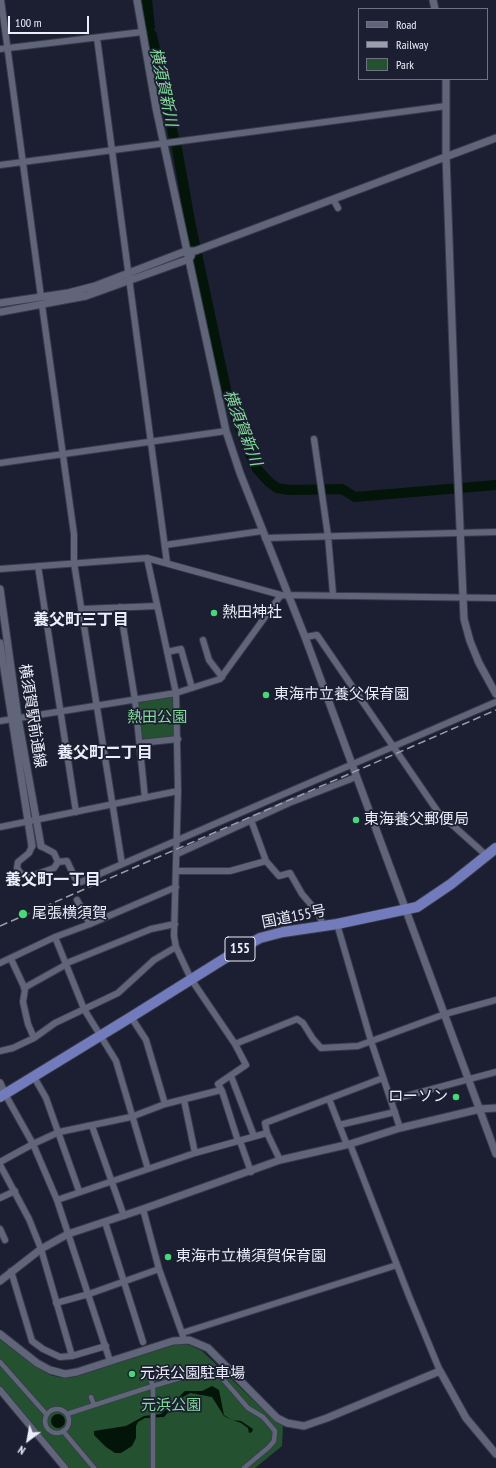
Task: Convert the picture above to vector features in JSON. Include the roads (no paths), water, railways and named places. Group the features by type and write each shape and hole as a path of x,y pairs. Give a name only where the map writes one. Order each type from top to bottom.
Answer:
{"highway":[{"name":"国道155号","path":"3,1096 102,1036 191,979 260,938 283,932 337,924 417,907 434,896 496,848"}],"street":[{"path":"137,0 142,32 186,250 226,431 264,535 305,637 496,1154"},
{"path":"1,3 3,48 23,162 74,534 74,563 114,803 122,864"},
{"path":"3,48 142,32"},
{"path":"97,38 167,563"},
{"path":"446,80 446,156 464,619 479,663 496,694"},
{"path":"0,165 446,106"},
{"path":"0,312 95,286 186,250 198,250 496,138"},
{"path":"333,199 338,208"},
{"path":"0,303 42,301 86,296 188,259 198,250"},
{"path":"0,463 62,453 226,431"},
{"path":"314,439 328,536 333,594"},
{"path":"165,545 264,535 328,536 496,532"},
{"path":"147,558 176,693 178,738 175,924 176,947 191,979 235,1044 246,1065 218,1084 251,1172"},
{"path":"0,569 147,558 281,595 333,594 496,598"},
{"path":"38,566 76,812"},
{"name":"横須賀駅前通線","path":"0,589 32,846"},
{"path":"0,721 176,693 220,679 281,595"},
{"path":"82,609 157,606"},
{"path":"120,607 135,700 145,798"},
{"path":"305,637 317,635 438,812 487,856"},
{"path":"203,640 209,660 222,677"},
{"name":"横須賀駅前通線","path":"0,643 41,846"},
{"path":"167,652 181,649 192,688"},
{"path":"32,846 30,853 18,862 17,868 22,875 28,877 54,868 58,862 67,861 75,878 79,882 496,702"},
{"path":"140,743 178,738"},
{"path":"176,854 250,820 356,777"},
{"path":"0,827 178,791"},
{"path":"250,820 266,860 279,876 290,873 302,894 319,914 323,926"},
{"path":"41,846 54,853 58,862"},
{"path":"176,870 230,871 266,860"},
{"path":"0,963 55,937 90,924 176,887"},
{"path":"77,900 90,924"},
{"path":"24,988 67,964 151,930 175,924"},
{"path":"337,924 371,1041 400,1128"},
{"path":"55,937 84,1009 116,1061 148,1169"},
{"path":"0,1051 14,1048 34,1038 55,1023 118,993 154,960 176,947"},
{"path":"11,959 24,988 24,1002 28,1024 34,1038"},
{"path":"235,1044 297,1019 303,1023 313,1039 321,1048 358,1046 445,1014 496,1000"},
{"path":"132,1017 146,1040 165,1104"},
{"path":"391,1100 496,1072"},
{"path":"231,1076 254,1136"},
{"path":"34,1077 46,1098 79,1191"},
{"path":"280,1160 267,1133 265,1123 383,1078"},
{"path":"0,1083 3,1096 33,1144 57,1200 110,1361"},
{"path":"72,1356 41,1249 15,1191 0,1163 33,1144 59,1132 132,1117 165,1104 221,1090"},
{"path":"329,1099 440,1371 466,1418 496,1454"},
{"path":"184,1100 195,1153"},
{"path":"0,1281 41,1249 68,1234 251,1172 280,1160 348,1144 400,1128 480,1109 496,1108"},
{"path":"339,1125 395,1112"},
{"path":"92,1126 124,1216"},
{"path":"57,1200 79,1191 195,1153 267,1133"},
{"path":"0,1198 15,1191"},
{"path":"143,1209 158,1269 183,1337 208,1348 277,1418 287,1423 304,1426 327,1418 440,1371"},
{"path":"105,1222 144,1342"},
{"path":"0,1229 5,1240"},
{"path":"0,1334 37,1363 50,1370 65,1374 173,1341 397,1265"},
{"path":"56,1303 89,1294 158,1269"},
{"path":"11,1271 32,1341 43,1349 60,1357 72,1356 106,1346"},
{"path":"0,1362 47,1415 46,1422 49,1429 56,1433 64,1431 69,1422 67,1414"},
{"path":"47,1415 57,1409 67,1414 200,1372 211,1373 222,1378 248,1408 263,1417 275,1431 274,1441 269,1447 244,1468"},
{"path":"150,1378 153,1386 153,1468"},
{"path":"0,1390 65,1468"},
{"path":"91,1397 94,1405"},
{"path":"272,1427 277,1421"},
{"path":"64,1431 94,1468"}],"waterway":[{"name":"横須賀新川","path":"147,0 150,27"},
{"name":"横須賀新川","path":"152,35 174,138"},
{"name":"横須賀新川","path":"176,143 190,221 227,394 257,469 269,482 277,488 289,490 342,489 355,497 496,485"}],"railway":[{"path":"0,926 496,710"}],"place":[{"name":"熱田神社","path":"214,613"},
{"name":"東海市立養父保育園","path":"266,695"},
{"name":"東海養父郵便局","path":"356,820"},
{"name":"尾張横須賀","path":"23,914"},
{"name":"ローソン","path":"456,1097"},
{"name":"東海市立横須賀保育園","path":"168,1257"},
{"name":"元浜公園駐車場","path":"132,1374"}],"district":[{"name":"養父町三丁目","path":"81,620"},
{"name":"養父町二丁目","path":"105,753"},
{"name":"養父町一丁目","path":"53,880"}],"park label":[{"name":"熱田公園","path":"157,718"},
{"name":"元浜公園","path":"171,1406"}]}
